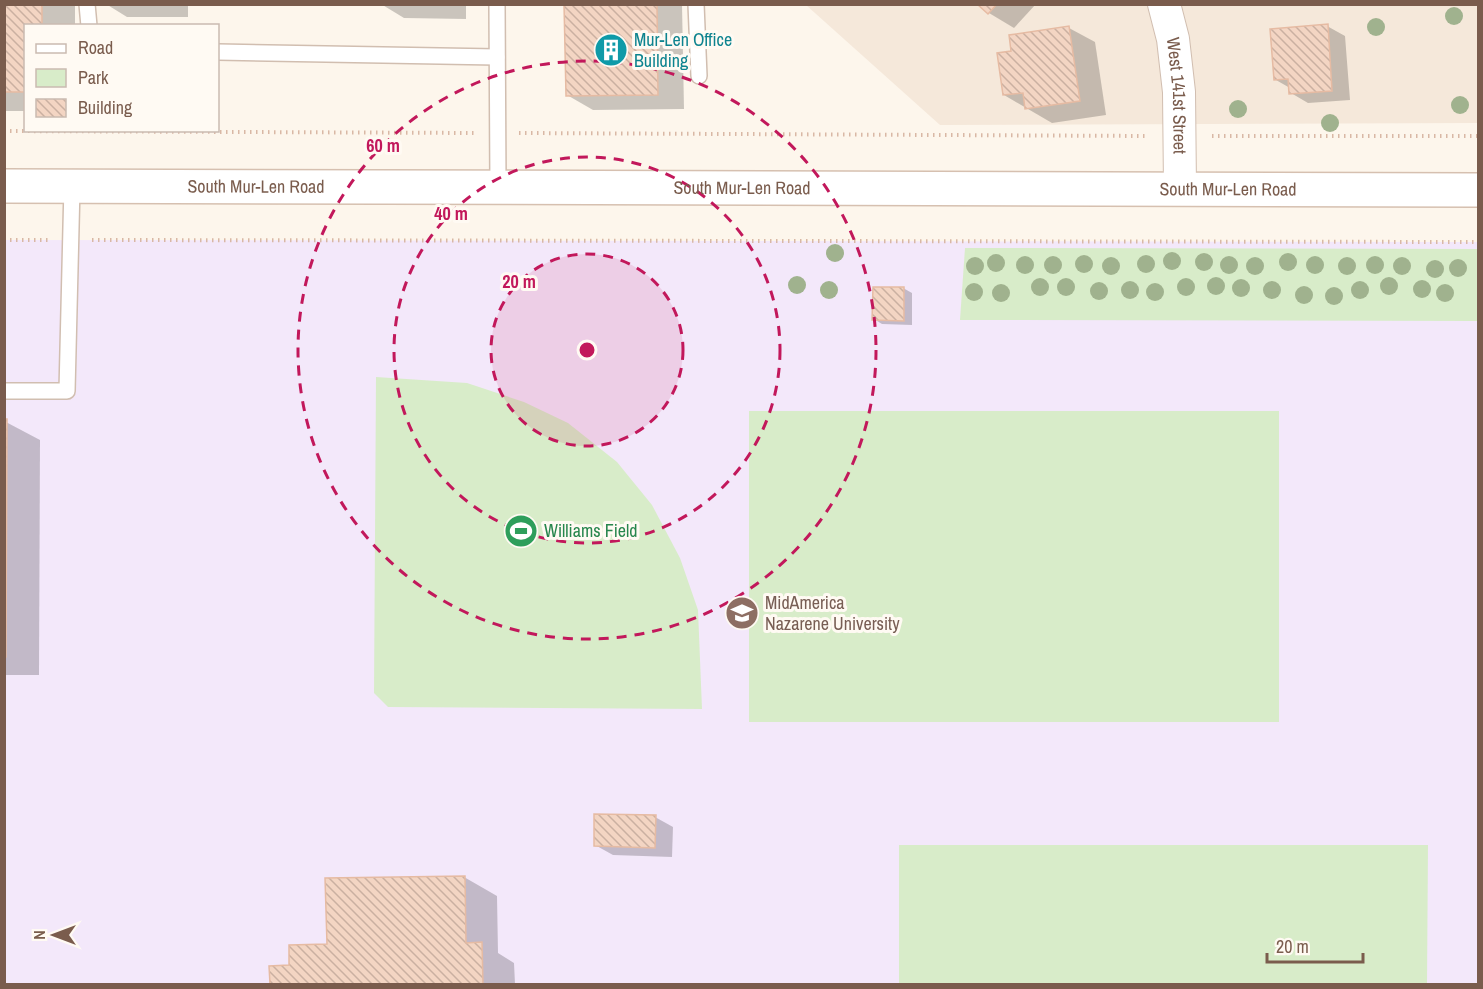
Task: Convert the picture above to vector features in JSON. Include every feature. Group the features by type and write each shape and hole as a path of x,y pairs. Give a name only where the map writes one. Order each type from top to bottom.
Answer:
{"main road":[{"name":"South Mur-Len Road","path":"4,186 1479,190"}],"street":[{"name":"West 141st Street","path":"1164,4 1173,39 1179,92 1180,188"}],"lane":[{"path":"87,4 89,24"},
{"path":"497,4 498,187"},
{"path":"696,4 699,76"},
{"path":"219,52 497,57"},
{"path":"4,391 67,391 72,186"}],"path":[{"path":"4,131 24,131"},
{"path":"219,132 1479,136"},
{"path":"4,240 1479,242"}],"shaded area":[{"path":"806,5 1478,5 1478,123 940,125"},
{"name":"MidAmerica Nazarene University","path":"5,240 1478,242 1478,984 5,984"}],"green space":[{"path":"965,248 1478,249 1478,321 960,320"},
{"name":"Williams Field","path":"376,377 467,383 524,402 568,423 617,462 652,505 680,558 698,610 702,709 388,707 374,693"},
{"path":"749,411 1279,411 1279,722 749,722"},
{"path":"899,845 1428,845 1427,984 899,984"}],"building":[{"path":"4,4 42,4 42,24 24,24 24,92 4,92"},
{"name":"Mur-Len Office Building","path":"564,4 657,4 658,95 566,96"},
{"path":"977,4 997,4 988,14"},
{"path":"1328,24 1332,91 1289,94 1288,79 1274,80 1270,29"},
{"path":"1069,26 1080,101 1025,109 1023,93 1003,95 997,53 1011,51 1009,35"},
{"path":"873,287 904,287 904,321 872,320"},
{"path":"4,419 7,419 6,657 4,657"},
{"path":"594,814 656,815 655,848 594,846"},
{"path":"465,876 466,943 482,942 483,984 270,984 269,966 289,965 289,945 327,944 325,878"}],"place":[{"name":"Mur-Len Office Building","path":"611,50"},
{"name":"Williams Field","path":"521,531"},
{"name":"MidAmerica Nazarene University","path":"742,613"}]}
